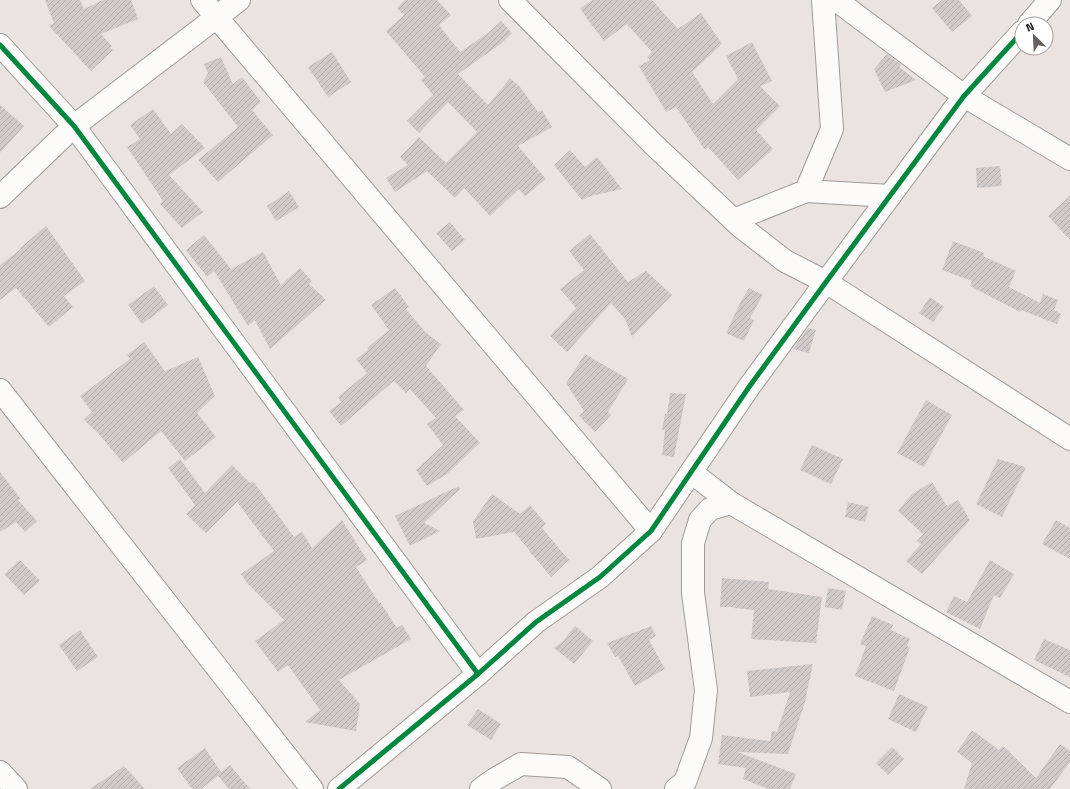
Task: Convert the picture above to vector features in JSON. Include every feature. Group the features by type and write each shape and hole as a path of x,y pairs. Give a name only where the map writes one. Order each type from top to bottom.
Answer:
{"street":[{"path":"202,0 651,531"},
{"path":"0,197 74,126 239,0"},
{"path":"510,0 654,145 740,226 785,261 826,282 1070,439"},
{"path":"806,190 832,128 823,0"},
{"path":"836,0 964,96 1070,158"},
{"path":"1036,16 1050,0"},
{"path":"339,789 478,674 536,622 600,577 651,531 748,387 964,96 1014,41"},
{"path":"0,45 74,126 478,674"},
{"path":"734,220 806,190 890,196"},
{"path":"0,390 312,789"},
{"path":"691,472 731,503 1070,702"},
{"path":"687,787 701,738 706,690 693,593 693,543 700,520 710,509 731,503"},
{"path":"481,789 521,764 568,767 600,789"},
{"path":"0,772 16,789"}],"building":[{"path":"45,0 80,0 84,9 103,0 131,0 138,19 101,34 112,46 110,48 113,50 91,71 49,26 54,23"},
{"path":"405,0 437,0 451,15 439,25 460,52 488,33 501,21 512,33 502,43 458,74 488,105 510,78 520,87 538,112 542,110 552,127 518,146 546,179 525,196 519,189 490,216 464,188 455,198 427,171 395,192 386,178 408,165 400,157 419,137 446,163 477,132 448,102 419,133 407,121 433,95 421,80 425,77 386,31 404,15 397,8"},
{"path":"593,0 652,0 678,29 701,13 722,44 692,72 713,104 738,79 726,56 752,42 772,81 760,86 780,106 756,130 773,149 738,180 708,147 705,150 676,107 666,112 639,66 650,60 647,57 652,52 627,24 604,41 580,8"},
{"path":"942,0 959,0 972,16 952,32 932,8"},
{"path":"332,52 351,82 328,97 308,67"},
{"path":"887,54 901,65 899,67 916,80 885,92 874,69"},
{"path":"221,57 233,84 242,77 261,102 252,110 273,135 218,182 198,160 238,127 203,82 208,73 204,64"},
{"path":"0,105 24,126 0,153"},
{"path":"153,109 171,134 182,124 205,148 169,175 203,212 182,228 160,204 163,201 127,147 140,139 130,125"},
{"path":"570,150 585,167 597,157 622,189 591,196 582,200 554,165"},
{"path":"1000,166 1002,186 977,188 976,168"},
{"path":"289,191 299,207 276,221 267,206"},
{"path":"1070,196 1070,240 1048,216"},
{"path":"450,222 465,240 452,251 436,233"},
{"path":"46,226 85,281 64,296 73,307 49,327 16,288 0,300 0,265 21,249 20,248"},
{"path":"590,234 628,282 646,271 672,295 632,337 625,319 611,303 567,352 550,336 576,308 560,289 584,270 569,251"},
{"path":"204,235 231,269 263,252 281,285 300,268 312,281 309,284 326,300 270,349 255,320 248,326 214,271 207,277 186,250"},
{"path":"953,241 984,253 983,256 1016,271 1009,287 1040,303 1043,294 1058,300 1054,310 1061,314 1057,324 1021,310 1020,312 970,286 972,281 942,270"},
{"path":"154,286 168,305 142,324 128,305"},
{"path":"395,288 409,307 406,309 425,332 441,344 426,366 464,410 455,416 480,443 447,474 427,486 416,470 443,445 427,424 436,418 410,389 406,393 394,381 341,426 329,411 341,402 338,397 367,373 356,359 389,330 371,305"},
{"path":"749,288 763,295 750,318 754,320 744,341 726,333"},
{"path":"930,297 944,307 933,322 919,313"},
{"path":"808,328 816,330 809,353 793,349 794,347"},
{"path":"144,342 165,371 198,357 215,396 197,413 216,437 185,461 161,431 123,463 98,433 84,420 92,412 80,396 130,359 127,355"},
{"path":"585,354 628,379 608,412 611,415 595,432 579,416 584,411 566,383"},
{"path":"670,393 686,394 674,457 662,455 665,430 662,430 665,414 667,414"},
{"path":"926,400 952,415 924,467 897,453"},
{"path":"812,445 843,459 831,484 800,470"},
{"path":"180,459 205,493 232,465 250,483 253,481 294,537 302,532 312,548 342,520 367,560 356,567 397,628 402,625 411,639 339,680 360,704 356,731 305,722 320,710 288,665 278,672 255,641 284,620 247,583 241,574 274,551 237,502 206,533 186,514 195,505 168,468"},
{"path":"998,459 1026,467 1002,517 976,504"},
{"path":"0,472 21,499 18,500 37,521 25,532 16,522 0,532"},
{"path":"932,482 947,506 958,500 970,520 922,574 906,561 921,544 917,541 923,534 898,511 912,494"},
{"path":"459,486 460,489 424,523 440,531 410,546 395,516"},
{"path":"492,494 520,514 530,505 546,524 542,528 569,560 551,577 514,532 476,539 473,521"},
{"path":"848,502 869,507 865,522 845,517"},
{"path":"1056,520 1070,528 1070,559 1042,544"},
{"path":"20,560 40,581 24,595 4,574"},
{"path":"990,560 1014,574 1000,598 994,595 980,629 946,612 954,596 967,602"},
{"path":"722,578 769,582 768,589 822,597 816,643 751,639 754,610 734,607 720,607"},
{"path":"828,588 846,591 842,610 825,607"},
{"path":"872,616 893,625 891,630 910,639 907,646 910,647 894,691 855,676 866,646 860,644"},
{"path":"575,626 593,641 574,664 554,648 563,641"},
{"path":"651,626 656,636 649,640 665,669 635,686 618,656 615,657 607,643"},
{"path":"80,630 98,657 77,671 59,645"},
{"path":"1044,639 1070,650 1070,677 1034,660"},
{"path":"813,664 807,696 788,754 737,752 796,774 790,789 768,789 743,779 746,768 718,764 722,735 770,741 772,731 777,732 790,692 750,697 747,671"},
{"path":"899,694 928,707 916,732 888,719"},
{"path":"478,709 501,724 491,740 467,725"},
{"path":"972,730 999,750 1003,746 1036,778 1060,744 1070,751 1070,762 1050,789 964,789 972,763 957,752"},
{"path":"892,747 904,759 888,775 876,763"},
{"path":"205,748 221,772 230,765 250,789 229,789 218,776 201,789 192,789 177,768"},
{"path":"124,766 145,789 90,789"}],"cycle path":[{"path":"339,789 478,674 536,622 600,577 651,531 749,387 826,282 964,96 1014,41"},
{"path":"0,45 74,126 478,674"}]}
